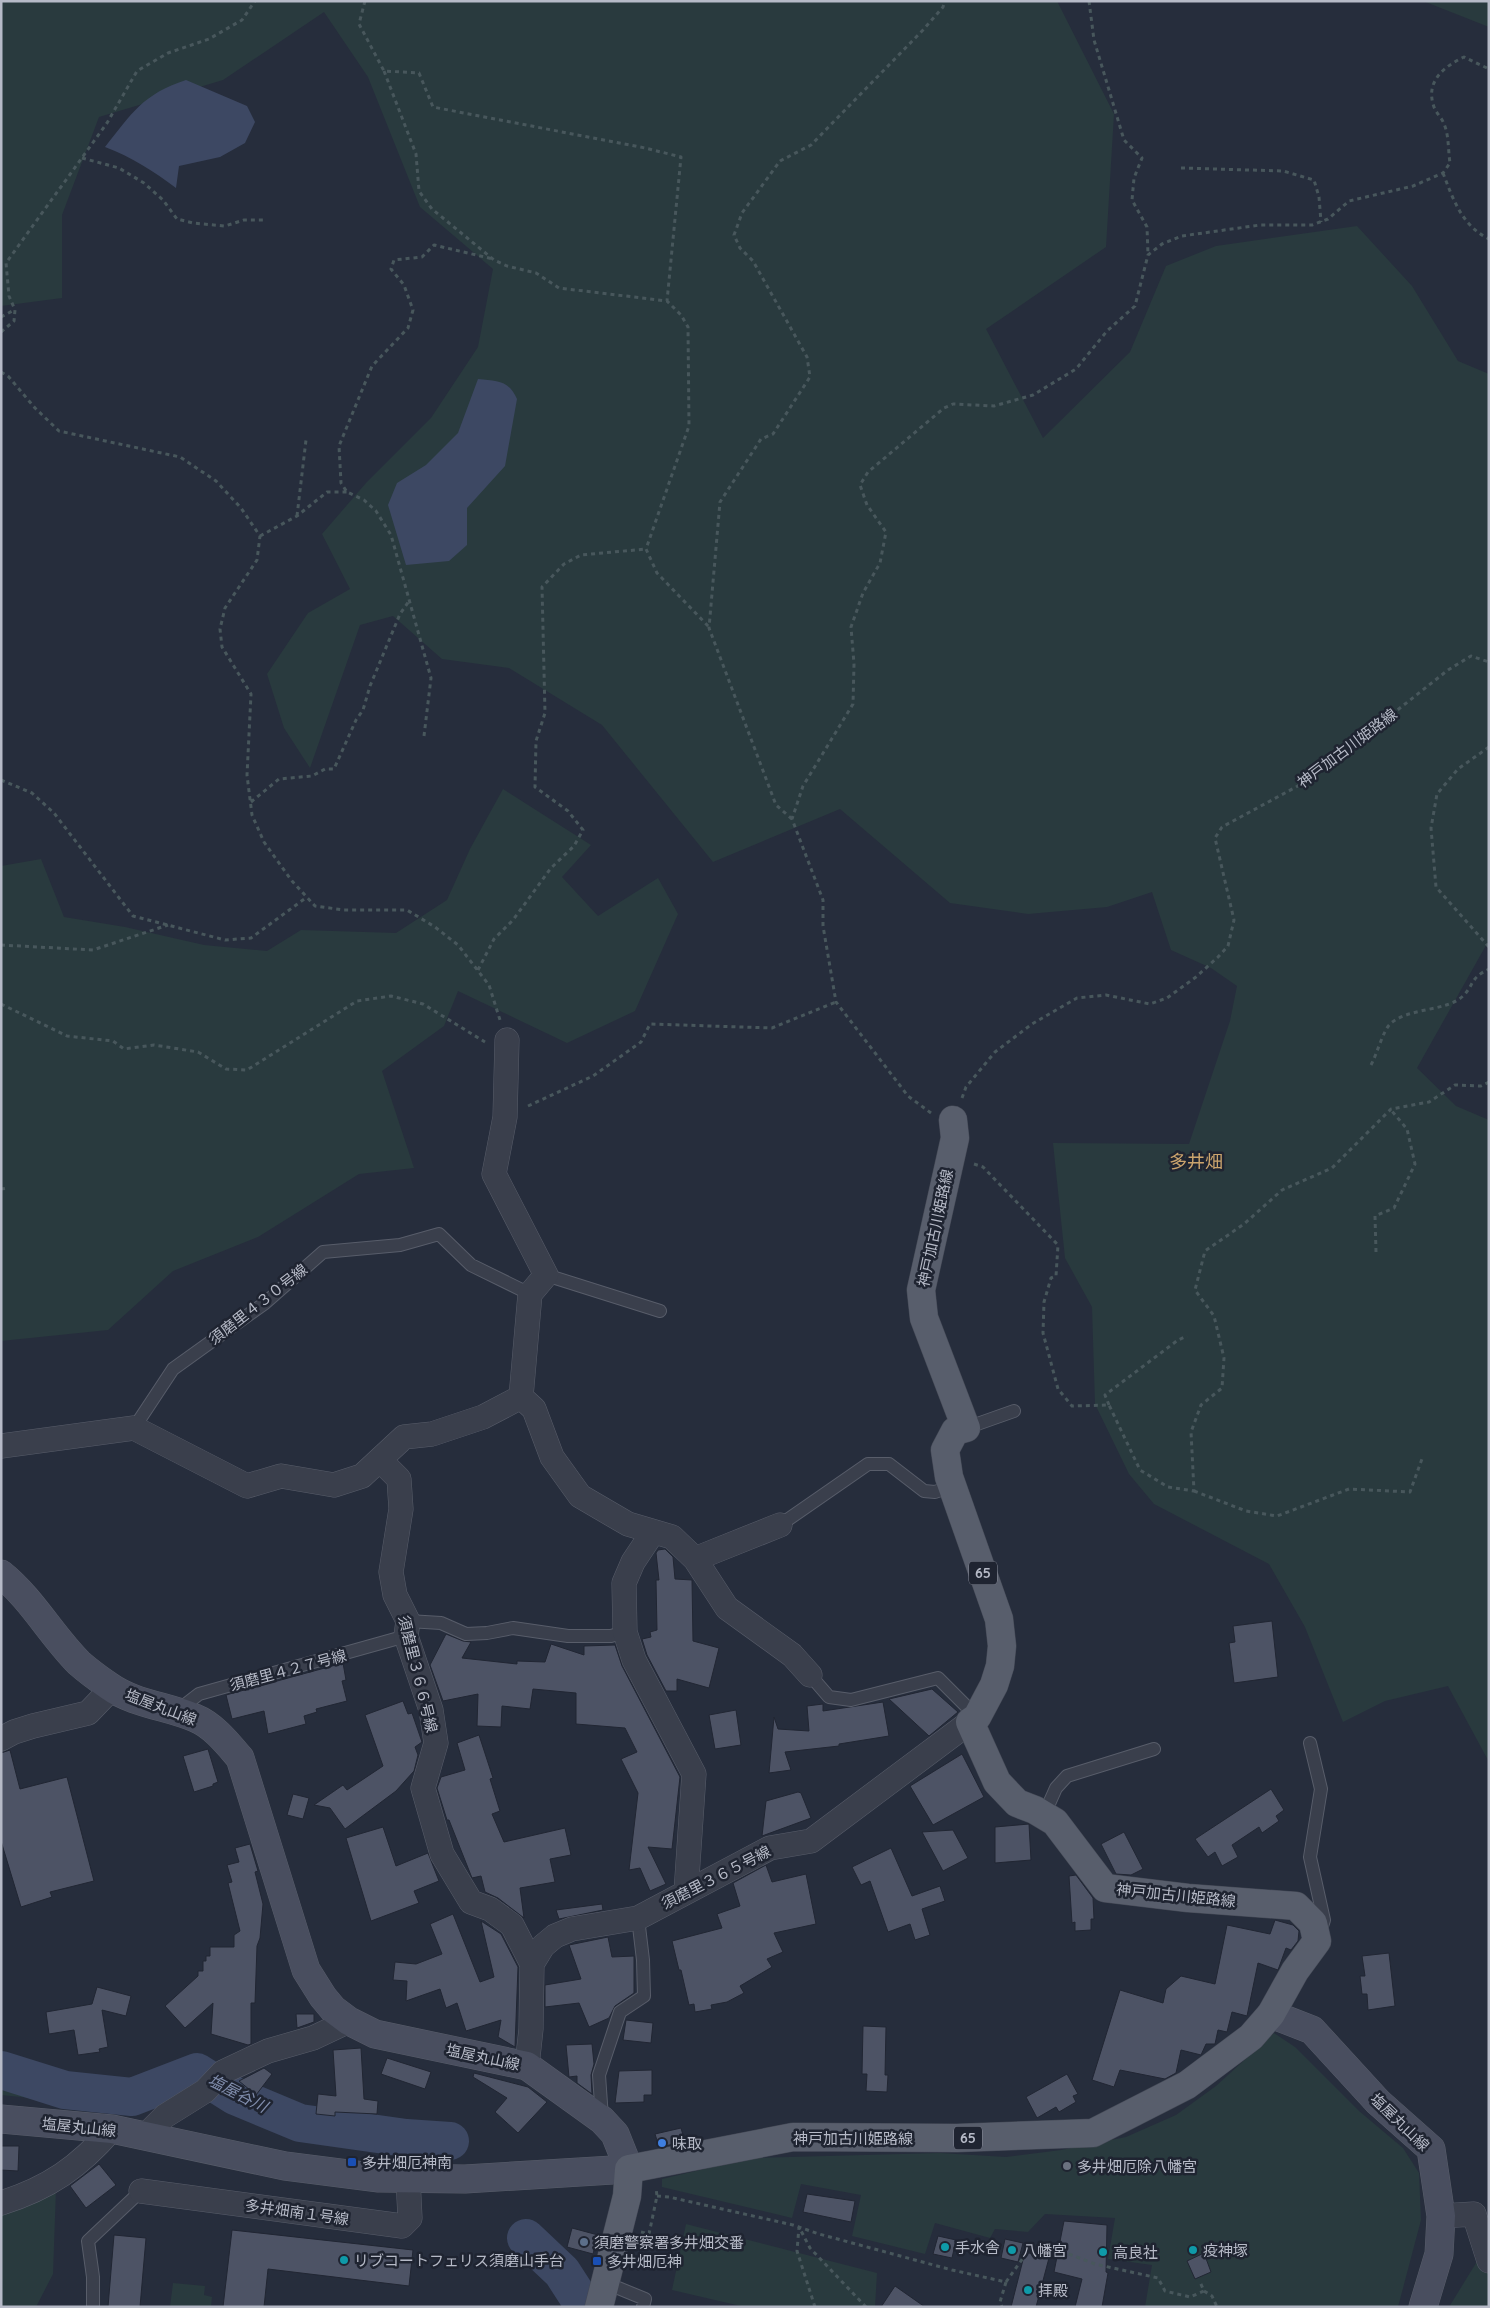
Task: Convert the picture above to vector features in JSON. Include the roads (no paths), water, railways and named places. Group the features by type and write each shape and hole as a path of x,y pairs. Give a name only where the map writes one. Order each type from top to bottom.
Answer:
{"main road":[{"name":"神戸加古川姫路線","path":"953,1120 955,1138 921,1290 924,1318 966,1428"},
{"name":"65","path":"966,1428 955,1431 945,1450 952,1486 999,1619 1002,1646 1000,1666 994,1685 973,1720"},
{"name":"神戸加古川姫路線","path":"630,2169 793,2136 957,2138 1093,2133 1187,2084 1251,2037 1271,2014 1295,1971 1317,1941 1313,1923 1296,1906 1188,1898 1105,1888 1055,1822 1016,1803 997,1782 973,1720"},
{"path":"603,2295 627,2196 630,2169"}],"street":[{"path":"507,1047 505,1117 494,1174 546,1275 530,1294 521,1398"},
{"path":"1,1446 134,1428 247,1486 281,1476 334,1484 362,1476 404,1438 432,1434 483,1417 521,1398"},
{"path":"521,1398 534,1409 552,1457 580,1496 628,1524 672,1537 695,1559 727,1608 792,1655 810,1674"},
{"name":"須磨里３６６号線","path":"380,1460 399,1479 401,1509 390,1572 395,1595 431,1710 436,1743 423,1788 442,1854 470,1902 490,1909 512,1925 532,1964 531,2029 527,2066"},
{"path":"695,1559 780,1525"},
{"path":"653,1532 633,1562 624,1583 625,1632 634,1660 694,1774 686,1892"},
{"name":"塩屋丸山線","path":"1,1574 19,1589 78,1662 112,1688 175,1713 196,1718 224,1739 240,1758 306,1970 323,1998 349,2021 375,2034 527,2066 602,2120 615,2134 630,2169 493,2178 408,2178 308,2170 112,2130 1,2119"},
{"path":"1,1739 27,1728 88,1713 112,1688"},
{"name":"須磨里３６５号線","path":"532,1964 543,1946 555,1936 572,1929 638,1918 770,1848 811,1840 973,1720"},
{"name":"塩屋丸山線","path":"1271,2014 1312,2030 1378,2102 1431,2149 1441,2216 1439,2254 1422,2307"},
{"path":"145,2136 165,2116 205,2091 223,2072 268,2051 313,2038 349,2021"},
{"path":"1,2203 49,2185 92,2152 112,2130"},
{"name":"多井畑南１号線","path":"141,2191 402,2226 410,2218 408,2178"},
{"path":"1441,2216 1474,2214 1489,2261"}],"lane":[{"name":"須磨里４３０号線","path":"134,1428 174,1369 264,1303 323,1252 400,1244 439,1234 471,1265 530,1294"},
{"path":"546,1275 660,1311"},
{"path":"966,1428 1014,1411"},
{"path":"780,1525 868,1464 889,1464 924,1491 935,1492 952,1486"},
{"name":"須磨里４２７号線","path":"175,1713 199,1694 407,1629 441,1623 466,1634 487,1633 513,1628 568,1636 611,1636 625,1632"},
{"path":"810,1674 829,1697 851,1700 938,1678 973,1720"},
{"path":"1310,1743 1321,1790 1310,1857 1324,1920 1317,1941"},
{"path":"1044,1815 1056,1788 1067,1776 1154,1749"},
{"path":"602,2120 599,2075 620,2012 644,1996 644,1960 638,1918"},
{"path":"94,2307 93,2277 88,2241 141,2191"},
{"path":"603,2295 646,2299 643,2307"}],"water":[{"path":"186,80 247,106 255,122 245,143 220,157 179,166 176,188 142,165 105,147 131,115 149,98"},
{"path":"478,379 497,381 506,385 517,399 505,466 467,508 467,545 449,561 406,565 388,505 397,483 426,465 458,433"}],"waterway":[{"name":"塩屋谷川","path":"1,2070 65,2090 132,2097 197,2072 235,2096 300,2123 406,2138 450,2141"},
{"name":"塩屋谷川","path":"526,2238 562,2272 582,2303"}],"place":[{"name":"味取","path":"662,2143"},
{"name":"多井畑厄神南","path":"352,2162"},
{"name":"多井畑厄除八幡宮","path":"1067,2166"},
{"name":"須磨警察署多井畑交番","path":"584,2242"},
{"name":"手水舎","path":"945,2247"},
{"name":"八幡宮","path":"1012,2250"},
{"name":"疫神塚","path":"1193,2250"},
{"name":"高良社","path":"1103,2252"},
{"name":"リブコートフェリス須磨山手台","path":"344,2260"},
{"name":"多井畑厄神","path":"597,2261"},
{"name":"拝殿","path":"1028,2290"}],"district":[{"name":"多井畑","path":"1196,1161"}]}
